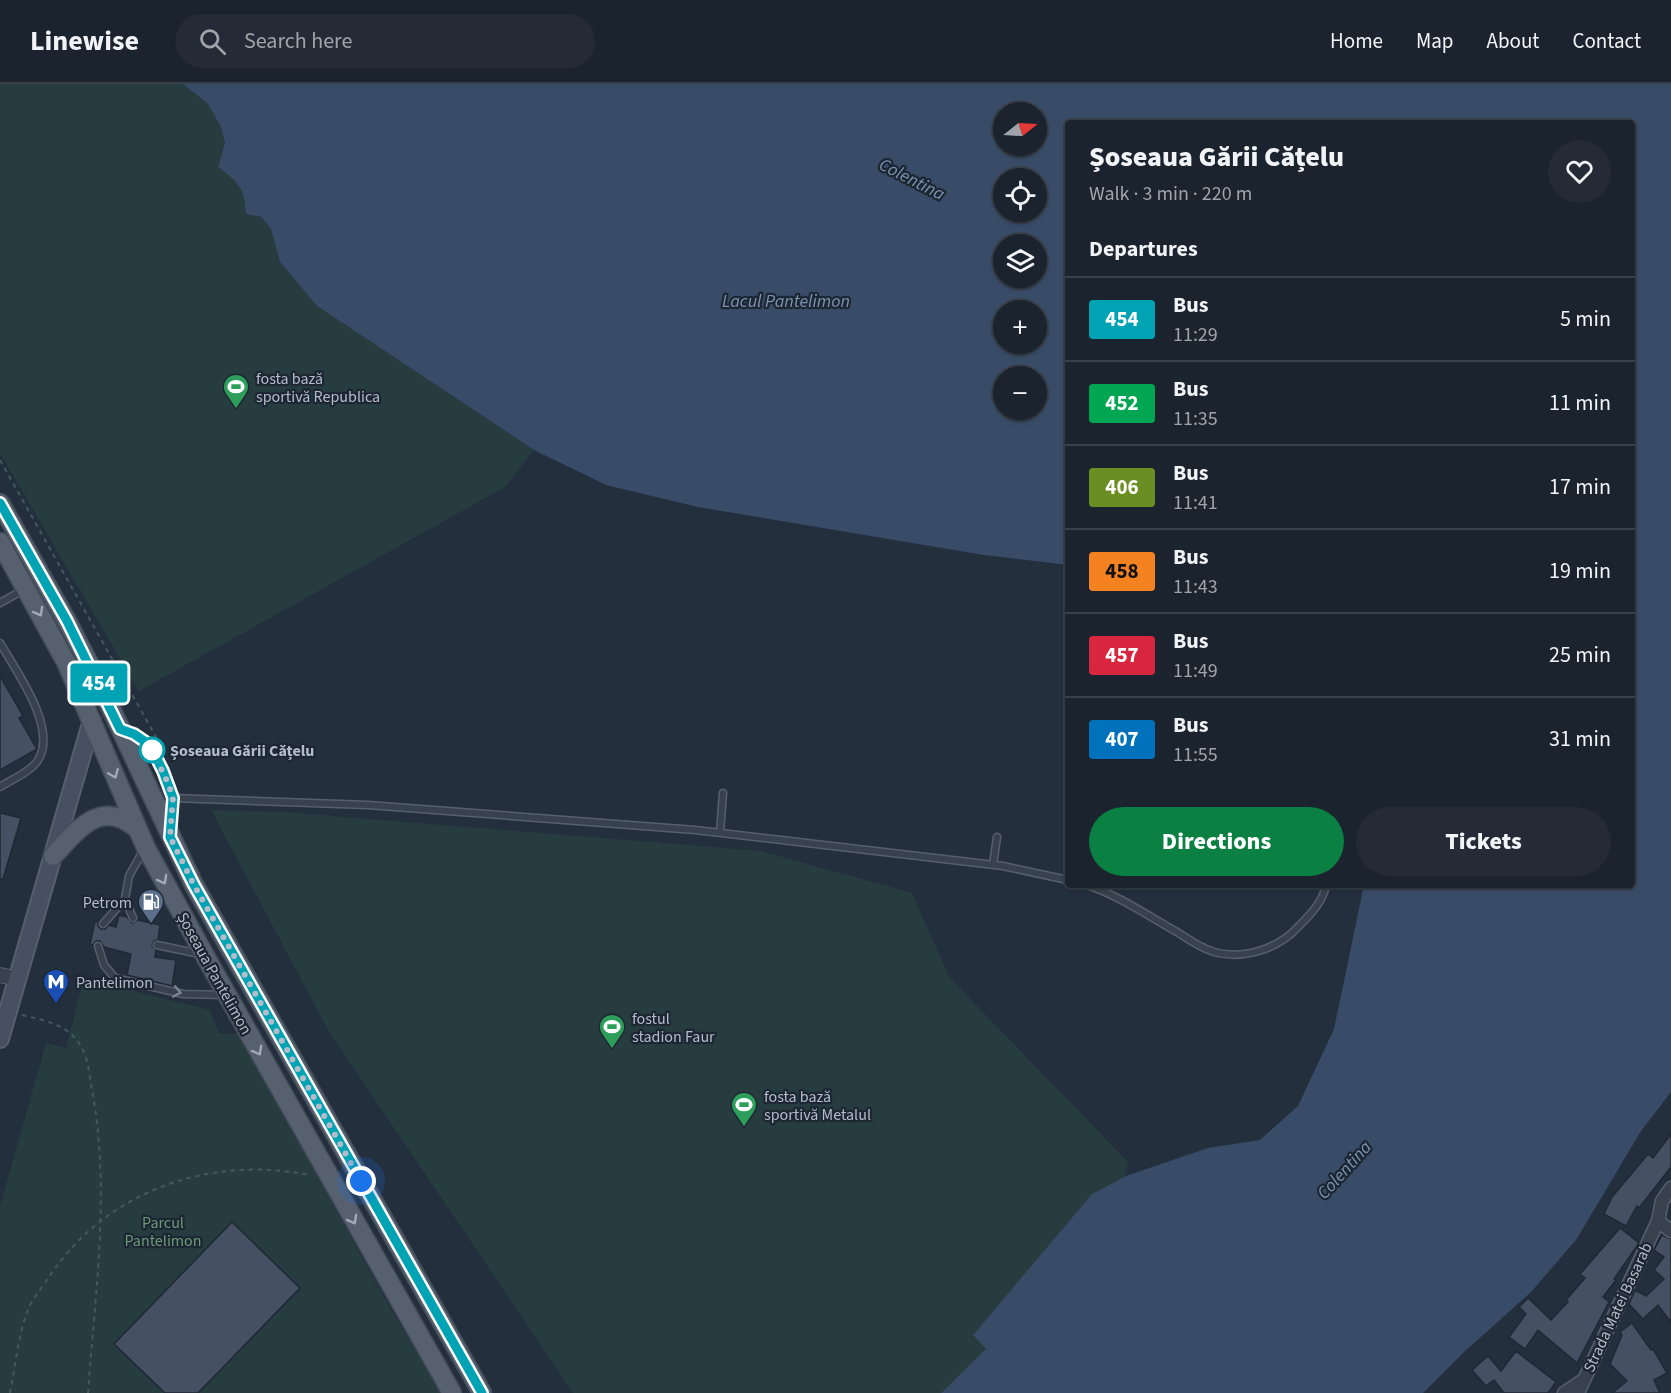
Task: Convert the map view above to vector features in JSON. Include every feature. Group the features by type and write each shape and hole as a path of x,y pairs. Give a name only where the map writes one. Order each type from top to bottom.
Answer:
{"main road":[{"name":"Șoseaua Pantelimon","path":"0,503 67,621 97,680 194,885 482,1393"},
{"name":"Șoseaua Pantelimon","path":"0,542 66,662 146,848 452,1393"},
{"path":"0,1039 92,720 97,680"},
{"path":"92,720 120,729"},
{"path":"52,856 90,821 104,816 118,816 136,828"}],"street":[{"path":"0,975 18,980"},
{"name":"Strada Matei Basarab","path":"1580,1387 1658,1221 1662,1201 1671,1188"},
{"path":"1658,1221 1671,1231"},
{"path":"1564,1393 1580,1387"}],"lane":[{"path":"0,603 26,588"},
{"path":"0,643 36,706 41,722 43,746 35,765 0,787"},
{"path":"120,729 134,734 150,745 168,783 173,798 170,837"},
{"path":"720,833 723,793"},
{"path":"173,798 368,805 720,833 993,865 1065,879"},
{"path":"993,865 997,837"},
{"path":"104,924 125,899 129,876 146,848"},
{"path":"1094,888 1112,895 1204,948 1232,955 1255,952 1286,939 1322,899 1325,888"},
{"path":"125,899 133,918"},
{"path":"157,945 204,954"},
{"path":"98,946 104,965 115,978 183,994 227,995"}],"path":[{"path":"0,460 160,746"},
{"path":"8,1012 62,1026 83,1050 96,1115 101,1198 88,1393"},
{"path":"10,1393 27,1310 62,1257 100,1220 137,1197 207,1173 243,1169 286,1171 332,1182"}],"green space":[{"name":"fosta bază sportivă Republica","path":"0,84 183,84 208,104 221,127 225,143 218,167 231,177 242,191 246,214 261,217 271,229 280,262 317,306 534,450 505,487 139,691 0,453"},
{"name":"fosta bază sportivă Metalul","path":"211,810 284,812 761,851 912,893 949,977 1128,1162 1126,1176 1092,1194 973,1335 986,1349 941,1393 573,1393 328,1030"},
{"name":"Parcul Pantelimon","path":"83,981 114,986 210,1010 219,1033 239,1034 392,1311 441,1393 0,1393 0,1206 46,1043 66,1048"}],"water":[{"name":"Lacul Pantelimon","path":"183,84 1671,84 1671,1092 1641,1131 1576,1240 1531,1292 1463,1353 1423,1393 941,1393 986,1349 973,1335 1092,1194 1126,1176 1208,1148 1260,1140 1298,1106 1334,1029 1363,888 1635,888 1635,120 1065,120 1065,565 984,555 698,507 606,485 534,450 317,306 280,262 271,229 261,217 246,214 242,191 231,177 218,167 225,143 221,127 208,104"}],"building":[{"path":"0,676 23,716 19,718 37,749 0,770"},
{"path":"0,813 21,818 3,879 0,879"},
{"path":"119,915 127,917 132,923 138,920 160,925 158,940 154,941 152,946 156,950 155,957 176,960 172,986 127,975 131,954 104,947 100,941 96,941 93,945 90,944 95,921 101,929 109,925 116,927"},
{"path":"1671,1134 1671,1167 1639,1208 1637,1206 1626,1226 1604,1214 1612,1197 1648,1154 1653,1158"},
{"path":"232,1222 300,1288 198,1393 165,1393 114,1344"},
{"path":"1620,1228 1639,1243 1603,1297 1609,1302 1577,1363 1538,1330 1525,1349 1509,1337 1526,1314 1519,1307 1528,1298 1551,1320 1568,1302 1566,1300 1585,1278 1580,1274"},
{"path":"1662,1235 1671,1239 1671,1322 1658,1305 1643,1319 1629,1304 1635,1290 1646,1296 1664,1279 1654,1270 1664,1257 1654,1250"},
{"path":"1632,1323 1651,1350 1653,1349 1667,1373 1654,1380 1660,1393 1612,1393 1627,1381 1610,1364 1622,1335 1620,1332"},
{"path":"1516,1351 1556,1382 1548,1393 1504,1393 1494,1380 1486,1386 1472,1370 1488,1356 1501,1371"}],"bus line":[{"name":"454","path":"0,503 67,621 120,729 134,734 150,745 173,798 170,837 194,885 482,1393"}],"place":[{"name":"fosta bază sportivă Republica","path":"236,410"},
{"name":"Șoseaua Gării Cățelu","path":"152,750"},
{"name":"Petrom","path":"151,925"},
{"name":"Pantelimon","path":"56,1005"},
{"name":"fostul stadion Faur","path":"612,1050"},
{"name":"fosta bază sportivă Metalul","path":"744,1128"}],"route":[{"path":"152,750 173,798 170,837 194,885 361,1181"}],"water label":[{"name":"Colentina","path":"912,179"},
{"name":"Colentina","path":"1344,1170"}]}
